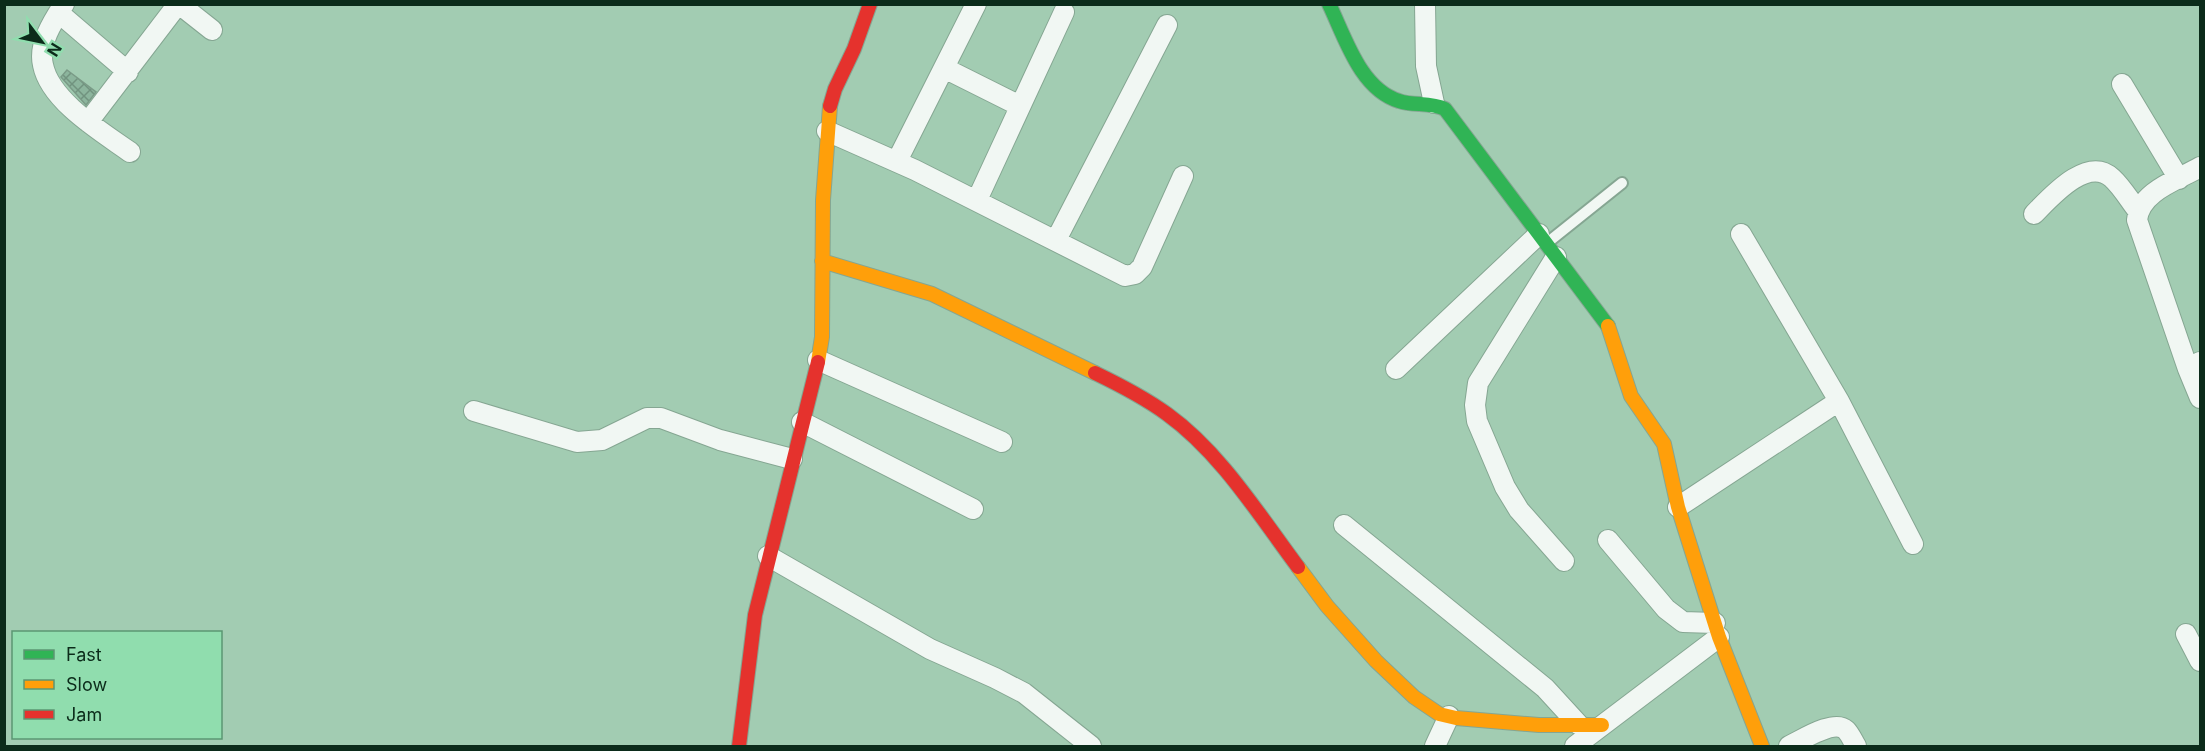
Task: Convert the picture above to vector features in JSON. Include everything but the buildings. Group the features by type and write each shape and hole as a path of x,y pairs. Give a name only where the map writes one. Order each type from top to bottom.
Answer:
{"street":[{"path":"88,122 178,4 212,30"},
{"path":"739,747 754,615 822,338 822,261 827,131 835,89 863,29 870,4"},
{"path":"897,161 976,4"},
{"path":"1329,4 1365,76 1374,87 1384,95 1400,102 1434,103 1454,118 1610,329 1631,396 1664,444 1678,507 1717,630 1762,747"},
{"path":"1425,4 1426,66 1434,103"},
{"path":"128,72 62,9 46,38 42,64 49,82 60,96 88,122 130,152"},
{"path":"977,200 1064,12"},
{"path":"1056,240 1167,25"},
{"path":"944,68 1020,106"},
{"path":"2122,84 2179,179"},
{"path":"827,131 897,161 1125,276 1135,274 1142,267 1183,176"},
{"path":"2200,167 2147,197 2138,211 2137,220 2194,366 2200,398"},
{"path":"2034,214 2057,191 2076,177 2091,171 2102,171 2112,177 2138,211"},
{"path":"1741,234 1839,401 1914,544"},
{"path":"1396,369 1547,245"},
{"path":"1547,245 1478,383 1475,405 1477,421 1505,487 1519,510 1564,561"},
{"path":"822,261 932,294 1120,385 1168,415 1227,472 1327,606 1376,661 1414,697 1439,714 1539,725 1602,725"},
{"path":"818,360 1002,442"},
{"path":"1678,507 1839,401"},
{"path":"474,411 577,442 602,440 647,418 661,418 720,440 792,459"},
{"path":"802,422 973,510"},
{"path":"1344,525 1545,688 1578,724"},
{"path":"1608,540 1666,609 1683,622 1717,630"},
{"path":"768,556 930,649 1024,693 1091,747"},
{"path":"1575,747 1717,630"},
{"path":"2186,634 2200,662"},
{"path":"1435,747 1449,716"},
{"path":"1789,747 1830,727 1847,730 1856,747"}],"lane":[{"path":"1547,245 1622,183"}],"traffic: fast":[{"path":"1329,4 1364,74 1385,95 1399,101 1445,109 1608,326"}],"traffic: slow":[{"path":"818,362 822,337 823,200 830,106"},
{"path":"822,261 932,294 1095,373"},
{"path":"1608,326 1631,396 1664,444 1678,507 1719,637 1762,746"},
{"path":"1298,567 1327,606 1376,661 1414,697 1439,714 1456,718 1539,725 1602,725"}],"traffic: jam":[{"path":"830,106 870,4"},
{"path":"739,746 755,615 818,362"},
{"path":"1095,373 1159,408 1205,447 1238,486 1298,567"}]}
